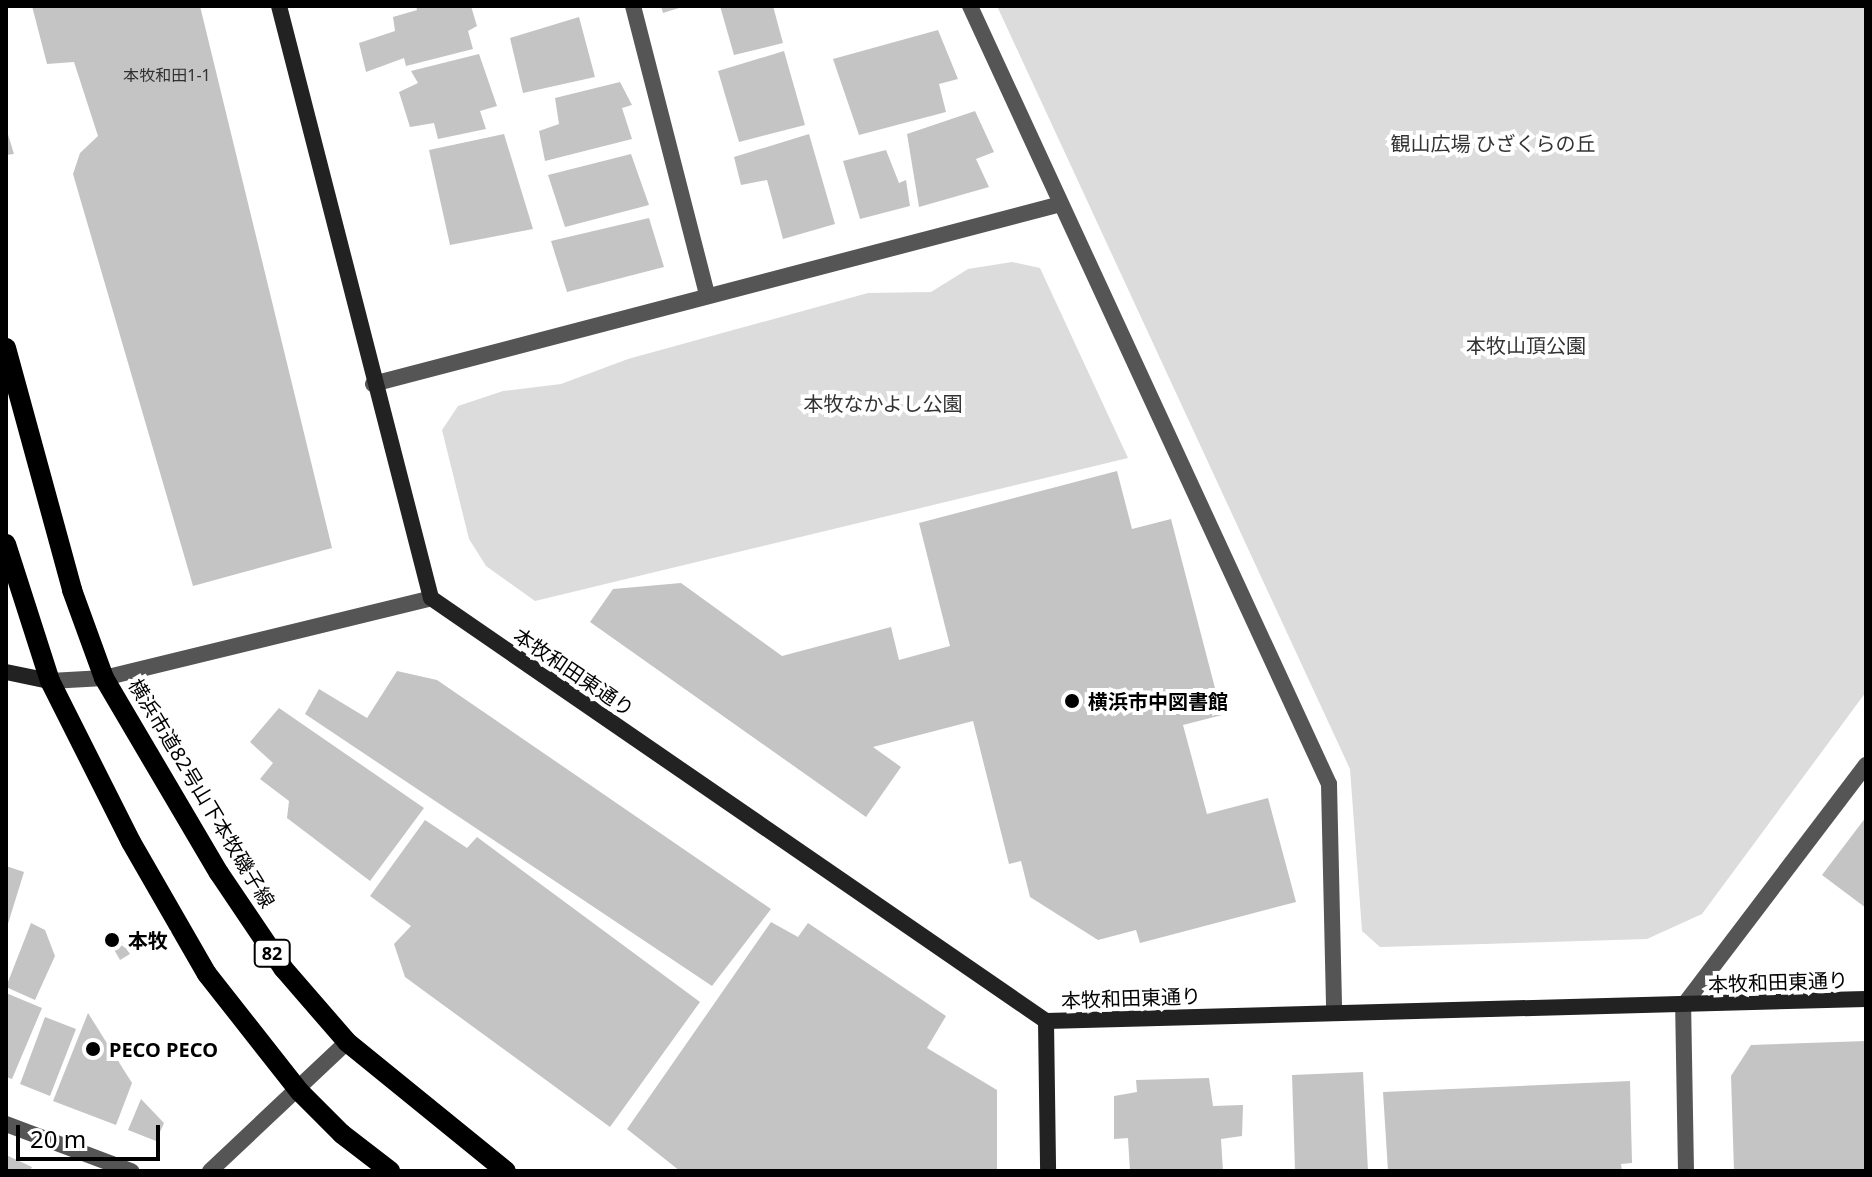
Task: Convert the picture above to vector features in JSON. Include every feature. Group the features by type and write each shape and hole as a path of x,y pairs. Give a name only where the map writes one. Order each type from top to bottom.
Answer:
{"main road":[{"name":"横浜市道82号山下本牧磯子線","path":"6,348 72,590 104,678 235,897 283,968 347,1042 506,1171"},
{"path":"6,544 50,681 131,842 207,974 300,1092 342,1134 390,1171"}],"street":[{"path":"6,672 50,681 104,678 431,598 373,384 279,6"},
{"path":"633,6 707,294"},
{"path":"970,6 1329,784 1334,1013"},
{"path":"373,384 707,294 1061,204"},
{"name":"本牧和田東通り","path":"431,598 1046,1021 1866,999"},
{"path":"1686,1171 1683,1006 1866,765"},
{"path":"1046,1021 1048,1171"},
{"path":"210,1171 300,1092 347,1042"},
{"path":"6,1124 131,1171"}],"green space":[{"name":"本牧山頂公園","path":"997,6 1866,6 1866,692 1702,914 1647,939 1380,947 1362,931 1350,769"},
{"name":"本牧なかよし公園","path":"1012,262 1040,268 1128,458 535,601 486,566 469,539 442,430 458,406 503,391 561,384 628,359 868,293 931,292 968,269"}],"building":[{"path":"32,6 200,6 332,548 193,586 73,174 80,153 98,136 74,62 47,64"},
{"path":"416,6 471,6 477,26 468,31 473,49 406,66 404,58 366,72 359,43 395,31 393,17 417,10"},
{"path":"661,6 682,6 682,7 663,13"},
{"path":"720,6 773,6 783,43 734,55"},
{"path":"579,17 595,77 523,93 510,38"},
{"path":"938,30 958,79 939,84 946,112 859,135 833,59"},
{"path":"784,51 805,125 739,142 718,71"},
{"path":"479,54 497,106 480,111 486,129 438,139 434,123 410,127 399,92 418,83 411,71"},
{"path":"620,82 632,105 622,108 632,139 545,161 539,131 559,124 555,98"},
{"path":"975,111 994,152 976,159 989,187 919,207 907,134"},
{"path":"6,128 14,154 6,155"},
{"path":"504,134 533,229 450,245 429,150"},
{"path":"809,134 835,224 783,239 767,180 741,185 734,157"},
{"path":"886,150 899,183 906,180 910,206 860,219 843,161"},
{"path":"631,154 649,205 565,227 548,175"},
{"path":"649,218 664,267 567,292 551,241"},
{"path":"1117,471 1132,529 1171,519 1222,715 1183,725 1207,814 1268,798 1296,902 1140,943 1136,930 1098,940 1030,897 1021,861 1009,864 973,721 873,747 901,767 866,817 590,622 613,589 681,583 782,656 891,627 899,660 950,646 919,523"},
{"path":"397,671 437,680 771,909 712,986 305,714 319,689 367,718"},
{"path":"279,708 424,808 370,881 287,818 289,801 260,779 273,763 250,742"},
{"path":"1866,817 1866,908 1822,875"},
{"path":"425,820 467,848 477,837 700,1002 610,1127 405,977 394,944 411,926 370,896"},
{"path":"6,866 24,872 7,927 6,926"},
{"path":"771,922 798,937 808,923 946,1016 927,1048 997,1090 997,1171 680,1171 627,1129"},
{"path":"31,923 45,930 55,956 35,1000 6,987"},
{"path":"117,933 130,954 120,960 108,939"},
{"path":"6,993 42,1008 12,1079 6,1077"},
{"path":"88,1013 132,1083 116,1125 53,1101"},
{"path":"45,1017 76,1029 50,1096 20,1084"},
{"path":"1866,1041 1866,1171 1734,1171 1731,1076 1751,1045"},
{"path":"1363,1072 1368,1171 1295,1171 1292,1075"},
{"path":"1209,1078 1213,1106 1243,1105 1242,1136 1221,1139 1223,1171 1130,1171 1128,1138 1114,1139 1114,1096 1137,1092 1136,1080"},
{"path":"1630,1081 1632,1163 1621,1164 1622,1171 1388,1171 1383,1092"},
{"path":"141,1099 164,1123 156,1141 128,1130"},
{"path":"6,1155 32,1167 30,1171 6,1171"}],"place":[{"name":"横浜市中図書館","path":"1072,701"},
{"name":"本牧","path":"112,940"},
{"name":"PECO PECO","path":"93,1049"}],"park label":[{"name":"観山広場 ひざくらの丘","path":"1493,143"}]}
